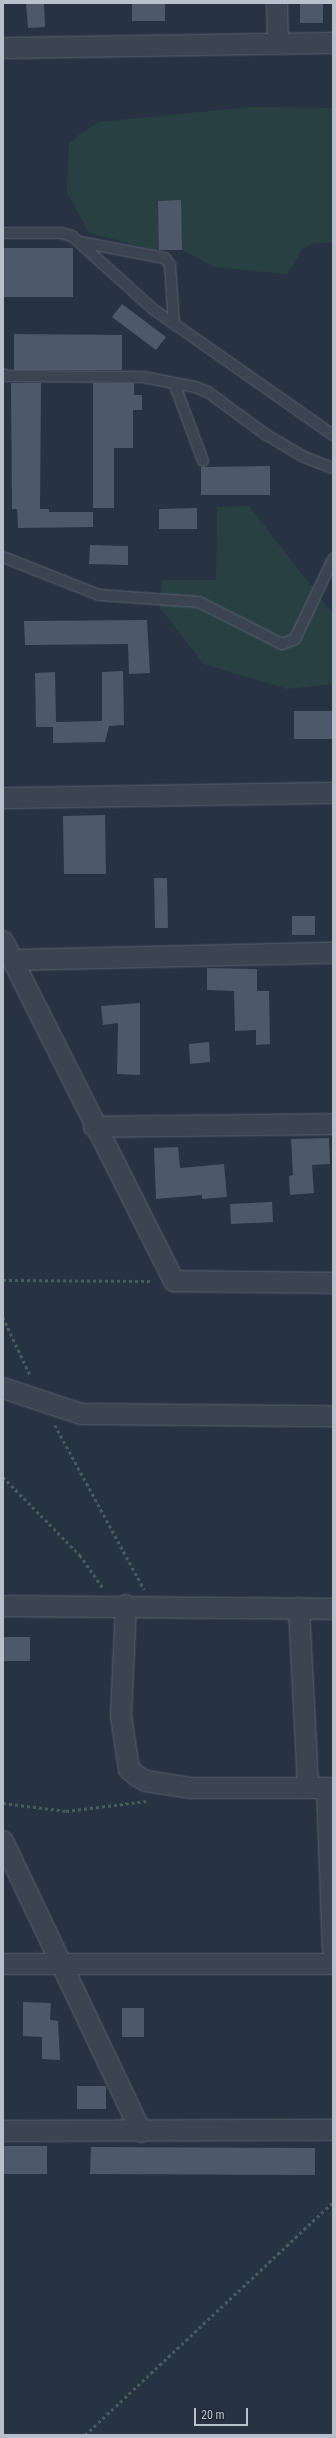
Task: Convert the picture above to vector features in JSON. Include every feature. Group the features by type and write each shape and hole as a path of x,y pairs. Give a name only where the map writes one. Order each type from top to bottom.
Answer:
{"street":[{"path":"277,3 278,44"},
{"path":"3,48 333,43"},
{"path":"3,798 333,793"},
{"path":"3,941 94,1127 174,1281 333,1283"},
{"path":"13,960 333,953"},
{"path":"94,1127 333,1124"},
{"path":"3,1388 68,1411 94,1415 333,1416"},
{"path":"3,1606 153,1605 333,1609"},
{"path":"120,1606 121,1716 130,1769 146,1781 191,1788 323,1788"},
{"path":"299,1608 323,1788 333,1949"},
{"path":"3,1841 63,1964 141,2132"},
{"path":"3,1964 333,1964"},
{"path":"3,2131 141,2132 333,2130"}],"lane":[{"path":"3,233 62,233 80,242 165,258 170,266 174,324"},
{"path":"80,242 153,310 333,436"},
{"path":"3,374 7,376 143,377 174,382 208,392 265,434 304,457 333,468"},
{"path":"174,382 203,461"},
{"path":"3,557 99,595 199,602 282,644 295,639 333,559"}],"path":[{"path":"3,1280 174,1281"},
{"path":"3,1317 42,1402 153,1605"},
{"path":"3,1477 80,1554 120,1606"},
{"path":"3,1803 66,1811 109,1808 154,1799"},
{"path":"85,2435 333,2202"}],"green space":[{"path":"251,107 333,108 333,242 312,244 302,249 287,274 214,267 182,250 180,201 159,201 159,251 89,233 67,192 69,144 80,134 99,122"},
{"path":"249,506 333,614 333,684 287,689 204,664 160,608 162,580 216,580 217,507"}],"building":[{"path":"26,3 44,3 45,27 28,28"},
{"path":"132,3 165,3 165,21 132,21"},
{"path":"300,3 323,3 323,23 300,23"},
{"path":"181,200 182,250 159,250 158,201"},
{"path":"3,248 73,248 73,297 3,297"},
{"path":"122,304 166,337 156,350 112,317"},
{"path":"14,334 122,335 122,370 14,370"},
{"path":"11,383 41,383 40,509 49,509 49,512 93,512 93,527 18,528 17,509 12,509"},
{"path":"93,383 134,383 134,395 142,395 142,410 133,410 133,448 114,448 114,508 93,508"},
{"path":"270,466 270,495 201,495 201,467"},
{"path":"197,508 197,529 159,529 159,509"},
{"path":"90,545 128,546 128,565 89,564"},
{"path":"147,620 150,673 129,674 128,644 25,645 24,621"},
{"path":"123,671 124,725 109,726 105,742 53,743 53,727 36,727 35,673 55,672 56,722 102,721 102,672"},
{"path":"294,711 333,711 333,739 294,739"},
{"path":"105,815 106,874 64,874 63,816"},
{"path":"154,878 167,878 168,928 155,928"},
{"path":"292,916 315,916 315,935 292,935"},
{"path":"207,968 257,969 257,991 269,991 270,1044 256,1045 256,1030 235,1031 234,991 207,990"},
{"path":"140,1003 140,1075 117,1074 118,1023 103,1025 101,1006"},
{"path":"209,1042 210,1062 190,1064 189,1044"},
{"path":"329,1138 330,1164 312,1165 314,1193 290,1195 289,1176 293,1175 291,1139"},
{"path":"178,1147 180,1168 224,1164 227,1197 202,1199 202,1195 156,1199 154,1148"},
{"path":"272,1202 273,1222 231,1224 230,1204"},
{"path":"4,1637 30,1637 30,1661 4,1661"},
{"path":"23,2002 51,2003 50,2020 58,2021 60,2060 42,2059 42,2037 23,2036"},
{"path":"122,2008 144,2008 144,2037 122,2037"},
{"path":"77,2086 106,2086 106,2109 77,2109"},
{"path":"3,2146 47,2146 47,2174 3,2174"},
{"path":"91,2147 315,2148 315,2175 90,2174"}]}
